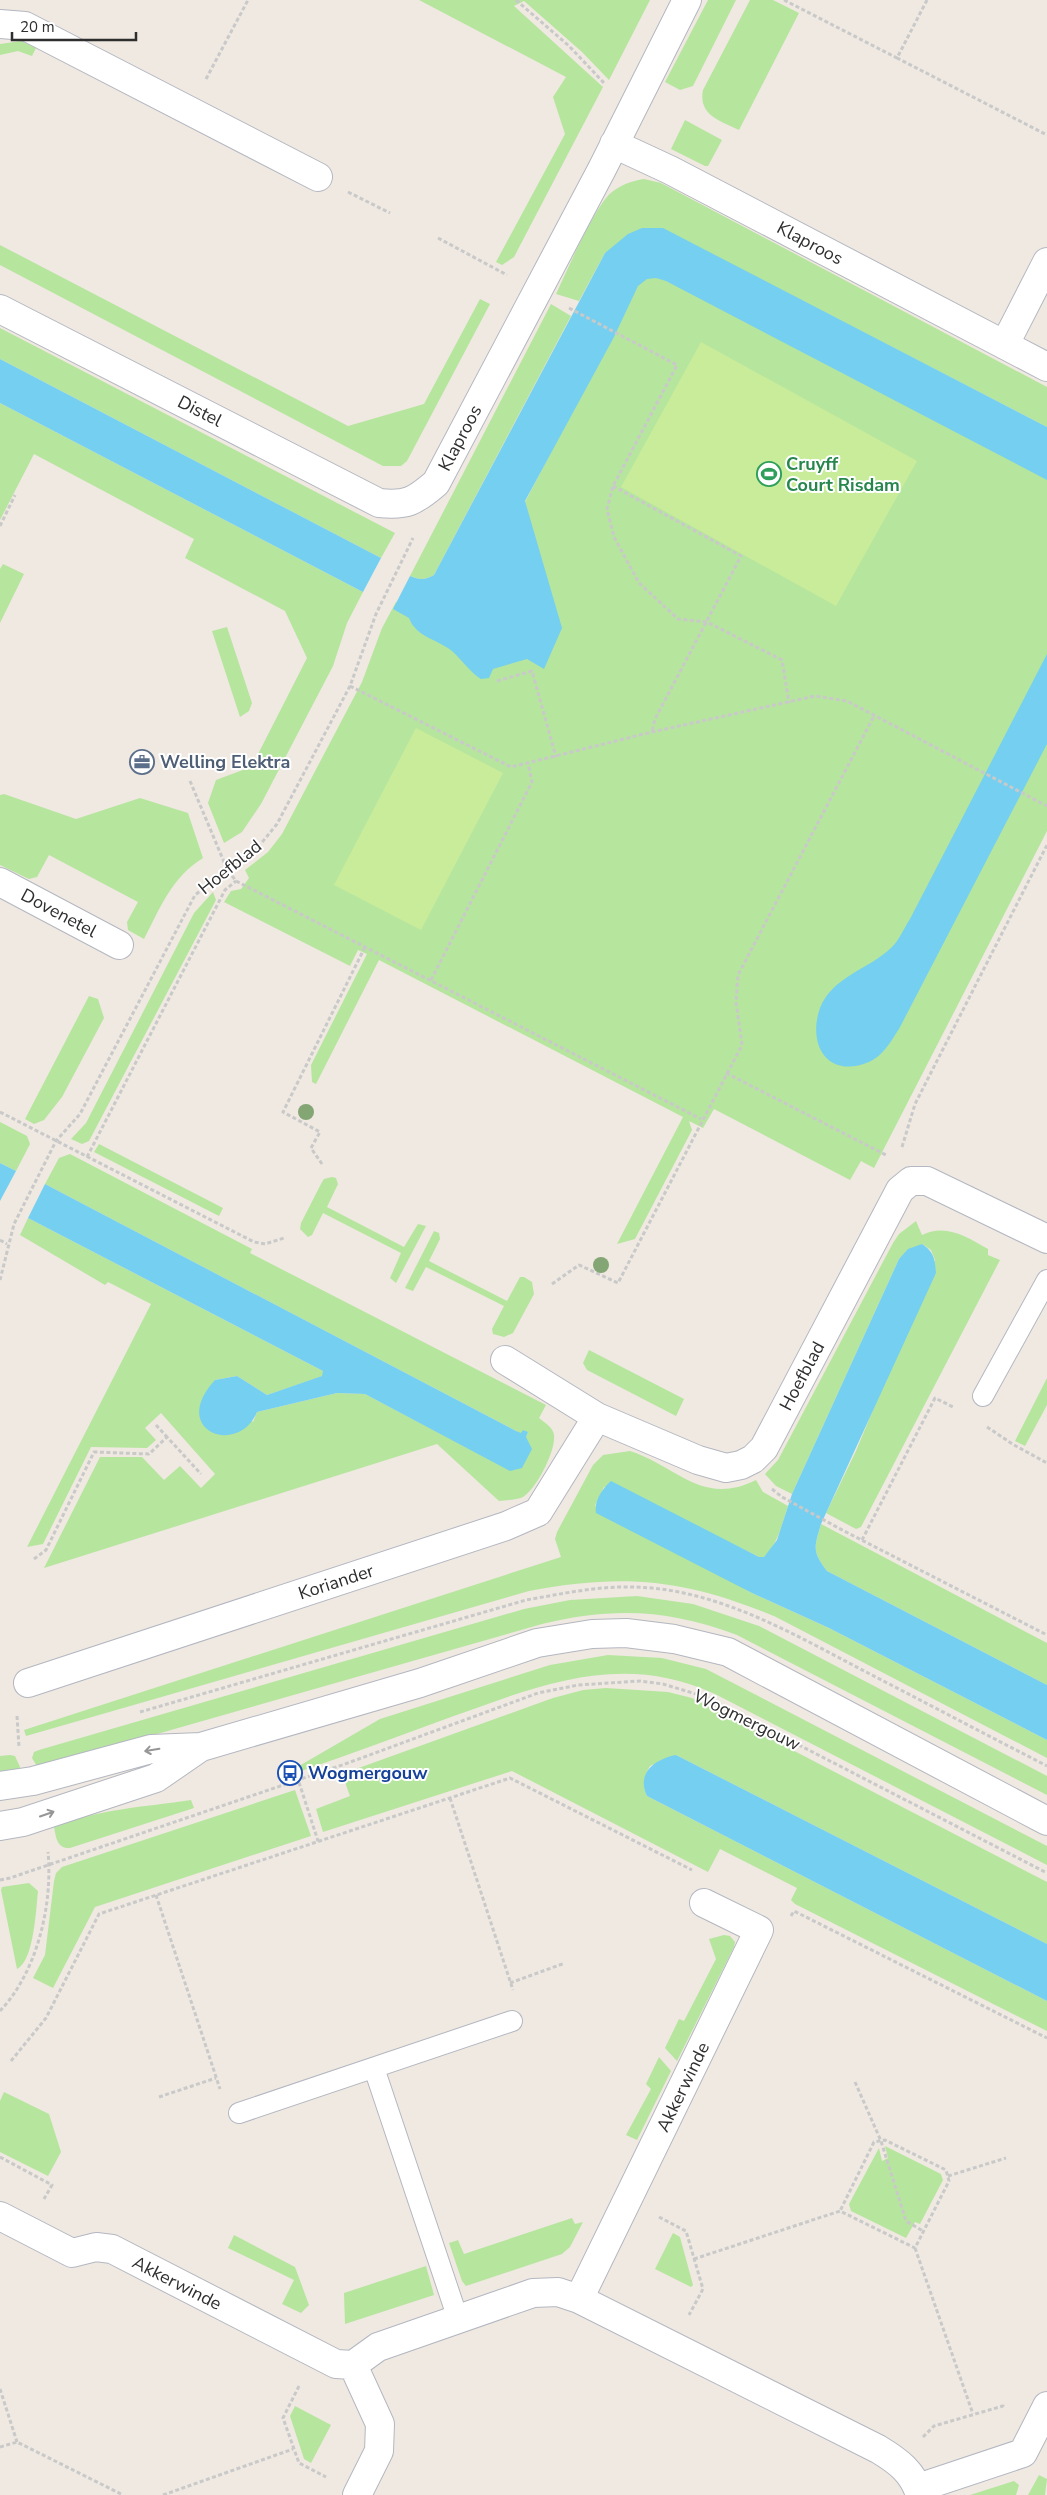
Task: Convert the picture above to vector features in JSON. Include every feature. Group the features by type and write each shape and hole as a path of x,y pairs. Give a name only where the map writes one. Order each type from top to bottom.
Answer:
{"street":[{"name":"Klaproos","path":"401,505 418,498 436,483 632,112 687,0"},
{"path":"0,24 25,26 318,177"},
{"name":"Klaproos","path":"614,144 670,170 1047,367"},
{"path":"1005,344 1047,262"},
{"name":"Distel","path":"0,309 379,502 401,505"},
{"name":"Dovenetel","path":"0,882 119,944"},
{"path":"900,1190 911,1182 927,1181 1047,1239"},
{"name":"Hoefblad","path":"504,1360 597,1417 698,1460 726,1468 742,1465 753,1459 764,1448 900,1190"},
{"name":"Koriander","path":"28,1683 487,1532 538,1512 597,1417"},
{"path":"0,1786 33,1782 151,1749 200,1747 420,1683 537,1643 592,1634 626,1633 674,1640 728,1652 1047,1821"},
{"path":"0,1826 23,1822 156,1778 200,1747"},
{"path":"704,1902 759,1930"},
{"name":"Akkerwinde","path":"579,2299 759,1930"},
{"name":"Akkerwinde","path":"0,2216 72,2253 96,2246 112,2249 316,2355 336,2364 353,2365"},
{"path":"357,2494 379,2451 380,2424 353,2365 378,2348 533,2293 558,2292 579,2299 899,2462 911,2475 919,2491 1024,2452 1043,2415"}],"lane":[{"path":"983,1396 1047,1280"},
{"path":"239,2113 512,2022"},
{"path":"374,2068 458,2319"}],"path":[{"path":"190,111 248,0"},
{"path":"516,0 569,46 632,112"},
{"path":"784,0 1047,135"},
{"path":"896,58 927,0"},
{"path":"318,177 390,213"},
{"path":"438,238 537,291"},
{"path":"565,306 678,365 613,486 607,509 614,537 639,584 678,619 707,622 782,660 789,703"},
{"path":"613,486 741,556 655,719 652,732"},
{"path":"0,526 15,495"},
{"name":"Hoefblad","path":"0,1280 7,1244 14,1224 56,1141 80,1114 195,895 259,846 277,824 350,686 376,614 408,552"},
{"path":"497,681 532,671 556,756"},
{"path":"350,686 511,767 652,732 815,696 847,701 1047,806"},
{"path":"552,1284 579,1265 618,1283 701,1119 742,1045 736,1002 738,975 874,716"},
{"path":"431,980 532,782 528,763"},
{"path":"190,782 227,869 236,880 701,1119"},
{"path":"900,1190 898,1160 915,1104 1047,845"},
{"path":"86,1157 225,890 236,880"},
{"path":"322,1164 310,1148 320,1132 283,1112 365,947"},
{"path":"726,1073 898,1160"},
{"path":"0,1112 254,1242 265,1244 284,1238"},
{"path":"0,1240 7,1244"},
{"path":"972,1417 983,1396"},
{"path":"862,1540 936,1398 972,1417 1014,1445 1047,1462"},
{"path":"156,1425 201,1474"},
{"path":"34,1559 46,1550 94,1452 149,1454 167,1437"},
{"path":"782,1497 1047,1635"},
{"name":"Wogmergouw","path":"0,1880 299,1780 538,1693 587,1684 640,1681 664,1684 706,1697 1047,1873"},
{"path":"295,1770 318,1841"},
{"path":"11,2061 46,2018 99,1914 510,1778 697,1873 704,1902"},
{"path":"450,1798 522,2018 512,2022"},
{"path":"0,2011 15,1995 34,1956 44,1916 49,1863"},
{"path":"156,1895 229,2117 239,2113"},
{"path":"759,1930 789,1921 794,1911 1047,2038"},
{"path":"510,1983 565,1963"},
{"path":"159,2097 216,2078"},
{"path":"855,2082 881,2141 906,2221 923,2231"},
{"path":"840,2211 874,2142 885,2140 946,2170 950,2181 915,2248 973,2414"},
{"path":"0,2157 52,2185 28,2230"},
{"path":"948,2176 1006,2158"},
{"path":"627,2201 686,2231 703,2289 672,2346"},
{"path":"694,2259 840,2211 915,2248"},
{"path":"316,2355 283,2418 299,2463 357,2494"},
{"path":"0,2389 17,2442"},
{"path":"899,2462 934,2426 1003,2406 1043,2415"},
{"path":"0,2447 17,2442 123,2495"},
{"path":"163,2495 293,2449"}],"green space":[{"path":"419,0 650,0 609,80 582,52 524,1 514,6 603,87 514,257 502,265 496,262 565,134 553,97 566,77"},
{"path":"708,0 736,0 693,86 680,90 665,82"},
{"path":"750,0 773,0 799,13 739,130 712,116 704,106 702,99 703,90"},
{"path":"21,41 36,48 32,56 18,51 0,55 0,44"},
{"path":"685,120 722,140 708,166 671,149"},
{"path":"644,179 661,183 1047,387 1047,427 663,229 605,253 579,301 556,294 582,239 605,199 620,187"},
{"path":"0,245 348,426 424,404 480,299 490,304 407,461 401,466 383,466 0,265"},
{"path":"646,270 1047,476 1047,831 874,1168 861,1161 850,1180 714,1109 703,1128 689,1121 692,1130 635,1239 617,1244 683,1117 379,960 316,1084 312,1082 311,1065 367,954 358,950 350,966 224,902 231,891 241,889 249,878 245,870 268,852 282,834 362,682 382,628 396,602 456,634"},
{"path":"551,304 571,316 434,575 422,579 410,576"},
{"path":"0,328 395,533 381,558 0,359"},
{"name":"Cruyff Court Risdam","path":"701,342 917,461 836,606 621,487"},
{"path":"0,403 363,592 347,623 333,666 261,804 242,832 224,843 208,803 216,780 248,768 254,762 307,658 285,611 185,558 194,539 34,454 0,520"},
{"path":"3,564 24,574 0,623 0,569"},
{"path":"227,627 252,703 249,711 240,717 212,631"},
{"path":"416,728 503,773 421,930 334,885"},
{"path":"4,794 76,819 140,798 188,813 203,858 183,874 175,884 144,939 128,930 127,922 138,902 49,855 37,877 29,879 0,865 0,795"},
{"path":"213,892 216,900 89,1141 82,1144 71,1139 86,1123 194,913"},
{"path":"89,996 98,999 104,1018 62,1097 44,1120 34,1124 25,1119"},
{"path":"0,1122 27,1136 30,1144 16,1171 0,1163"},
{"path":"99,1144 223,1208 219,1216 94,1152"},
{"path":"70,1154 252,1249 250,1253 546,1405 539,1418 552,1430 554,1442 544,1469 534,1486 523,1497 499,1501 437,1444 44,1568 100,1457 142,1457 164,1480 180,1466 201,1488 215,1474 161,1413 145,1428 156,1440 147,1448 91,1447 43,1544 27,1547 151,1304 108,1282 105,1285 20,1235 28,1218 323,1371 323,1376 267,1395 237,1376 215,1380 253,1422 257,1412 337,1393 365,1394 510,1470 528,1432 521,1434 45,1184 59,1158"},
{"path":"336,1178 338,1184 327,1207 404,1247 418,1224 426,1226 396,1283 390,1278 401,1253 323,1213 312,1235 308,1237 300,1229 301,1223 322,1182 324,1179"},
{"path":"916,1221 922,1235 939,1230 956,1233 988,1249 988,1255 1000,1260 861,1527 856,1529 826,1513 856,1451 935,1260 931,1250 922,1244 899,1259 792,1494 776,1486 765,1474 778,1460 893,1243 899,1234"},
{"path":"434,1231 439,1233 440,1239 429,1261 507,1301 520,1277 524,1277 532,1282 534,1294 513,1333 504,1337 493,1334 492,1329 504,1306 426,1267 413,1291 405,1288"},
{"path":"589,1350 684,1399 676,1416 587,1370 583,1363"},
{"path":"1047,1378 1047,1405 1025,1446 1015,1441"},
{"path":"630,1451 705,1487 720,1489 737,1487 756,1480 763,1492 788,1506 773,1546 764,1557 759,1557 700,1528 604,1487 595,1506 752,1593 829,1628 1047,1740 1047,1758 776,1617 713,1594 683,1587 625,1581 563,1585 529,1591 26,1736 24,1730 561,1557 555,1539 557,1532 593,1465 603,1455"},
{"path":"821,1524 1047,1643 1047,1685 827,1571 819,1559 816,1549"},
{"path":"637,1596 693,1604 759,1626 1047,1776 1047,1795 737,1635 687,1620 640,1613 593,1615 542,1624 38,1768 32,1758 34,1752 39,1750 524,1609 570,1600"},
{"path":"608,1655 662,1658 706,1669 1047,1846 1047,1865 715,1694 680,1681 647,1675 614,1674 582,1677 549,1684 484,1705 301,1771 299,1766 380,1719 550,1665"},
{"path":"606,1688 668,1692 692,1698 1047,1882 1047,1944 676,1755 650,1766 646,1773 644,1784 647,1796 1047,2001 1047,2031 795,1904 791,1900 797,1888 720,1849 708,1872 512,1771 323,1832 316,1809 350,1796 342,1774 553,1698 583,1690"},
{"path":"0,1756 15,1756 20,1767 19,1772 0,1773"},
{"path":"295,1790 311,1836 95,1907 53,1988 33,1978 45,1955 54,1881 56,1873 62,1867"},
{"path":"191,1800 194,1808 70,1848 62,1847 58,1842 54,1827 104,1812"},
{"path":"29,1883 38,1891 35,1921 31,1946 23,1964 17,1969 1,1890 2,1887"},
{"path":"724,1935 730,1936 735,1942 734,1947 677,2061 665,2048 679,2019 684,2021 716,1959 709,1939"},
{"path":"659,2057 671,2071 637,2140 626,2135 651,2089 646,2084"},
{"path":"4,2092 49,2114 61,2152 48,2176 0,2152 0,2101"},
{"path":"885,2146 941,2174 943,2180 920,2224 915,2222 906,2238 851,2211 849,2204 879,2148 882,2161 888,2158"},
{"path":"572,2218 575,2224 583,2222 570,2247 562,2254 466,2286 462,2281 449,2243 458,2240 464,2254"},
{"path":"673,2233 680,2237 693,2285 691,2287 655,2269"},
{"path":"234,2235 295,2267 309,2305 301,2313 282,2304 294,2280 228,2248"},
{"path":"426,2266 434,2295 345,2324 344,2293"},
{"path":"295,2406 331,2425 311,2463 304,2459 290,2416"},
{"path":"1039,2475 1047,2479 1045,2495 1028,2495"},
{"path":"1014,2481 1019,2485 1016,2495 970,2495"}],"water":[{"path":"642,228 663,228 1047,427 1047,480 666,281 656,278 647,279 638,286 614,337 525,501 562,628 544,669 527,659 493,669 489,678 481,679 452,651 422,634 409,618 393,609 410,576 422,579 434,575 605,253 628,234"},
{"path":"0,359 381,558 363,592 0,403"},
{"path":"1047,654 1047,744 899,1029 883,1052 869,1062 855,1066 842,1066 832,1062 824,1055 816,1034 820,1008 826,997 842,981 882,955 899,938"},
{"path":"0,1163 16,1171 0,1201"},
{"path":"45,1184 516,1431 521,1433 523,1430 528,1432 526,1437 532,1449 522,1468 510,1471 365,1394 337,1393 257,1412 248,1426 236,1433 223,1435 212,1432 203,1424 199,1413 203,1398 215,1380 237,1376 267,1395 322,1376 323,1371 28,1218"},
{"path":"922,1244 933,1256 936,1273 821,1524 816,1544 817,1554 827,1571 1047,1685 1047,1740 829,1628 752,1593 596,1513 599,1495 611,1481 759,1557 764,1557 777,1540 792,1494 899,1259 908,1249"},
{"path":"676,1755 1047,1944 1047,2001 647,1796 644,1780 650,1768 661,1760"}],"place":[{"name":"Cruyff Court Risdam","path":"769,474"},
{"name":"Welling Elektra","path":"142,762"},
{"name":"Wogmergouw","path":"290,1773"}]}
